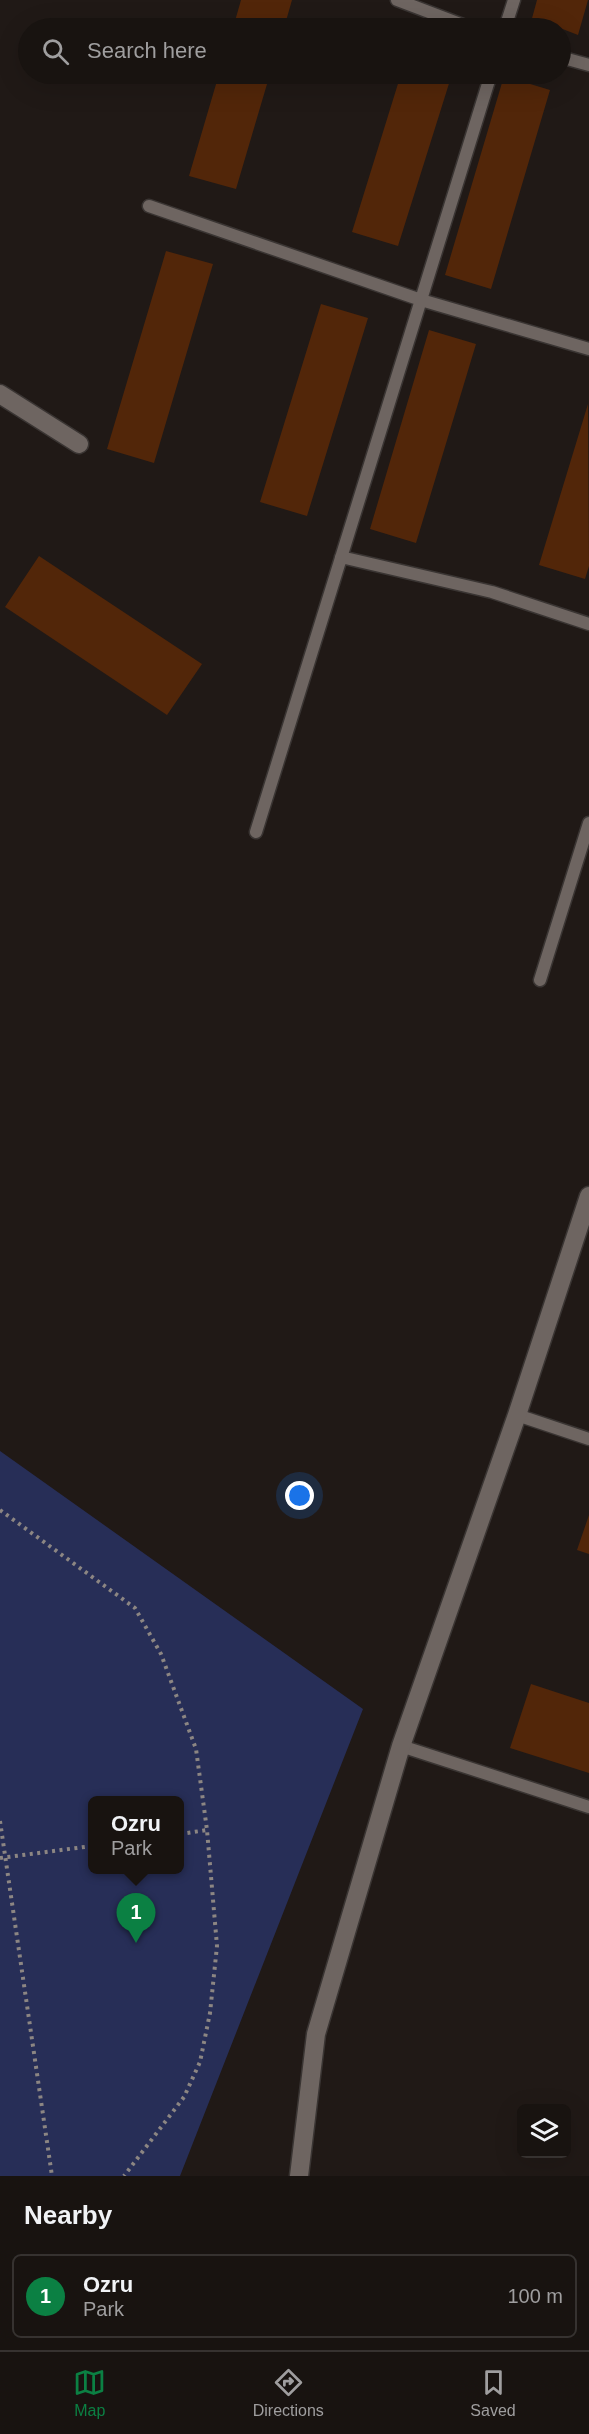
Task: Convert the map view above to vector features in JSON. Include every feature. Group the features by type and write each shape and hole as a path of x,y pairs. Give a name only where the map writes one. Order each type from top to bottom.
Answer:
{"street":[{"path":"0,394 79,444"},
{"path":"299,2176 316,2034 401,1746 517,1415 589,1196"}],"lane":[{"path":"397,0 445,18"},
{"path":"508,18 514,0"},
{"path":"571,60 589,65"},
{"path":"256,832 488,84"},
{"path":"149,206 421,300 589,349"},
{"path":"341,557 492,592 589,624"},
{"path":"540,980 589,823"},
{"path":"517,1415 589,1439"},
{"path":"401,1746 589,1807"}],"path":[{"path":"0,1510 135,1608 161,1653 196,1749 207,1830 217,1946 210,2013 200,2062 184,2097 124,2176"},
{"path":"0,1821 52,2176"},
{"path":"184,1833 207,1830"},
{"path":"0,1858 88,1847"}],"shaded area":[{"path":"0,1451 363,1709 180,2176 0,2176"}],"building":[{"path":"241,0 292,0 287,18 236,18"},
{"path":"537,0 588,0 578,35 571,32 571,18 532,18"},
{"path":"216,84 267,84 236,189 189,176"},
{"path":"398,84 449,84 398,246 352,232"},
{"path":"502,84 530,84 550,90 491,289 445,275"},
{"path":"166,251 213,264 154,463 107,449"},
{"path":"321,304 368,318 307,516 260,502"},
{"path":"429,330 476,344 416,543 370,529"},
{"path":"588,404 589,566 585,579 539,565"},
{"path":"39,556 202,664 167,715 5,607"},
{"path":"589,1515 589,1554 577,1550"},
{"path":"531,1684 589,1703 589,1773 510,1748"}],"place":[{"name":"Ozru","path":"136,1943"}]}
